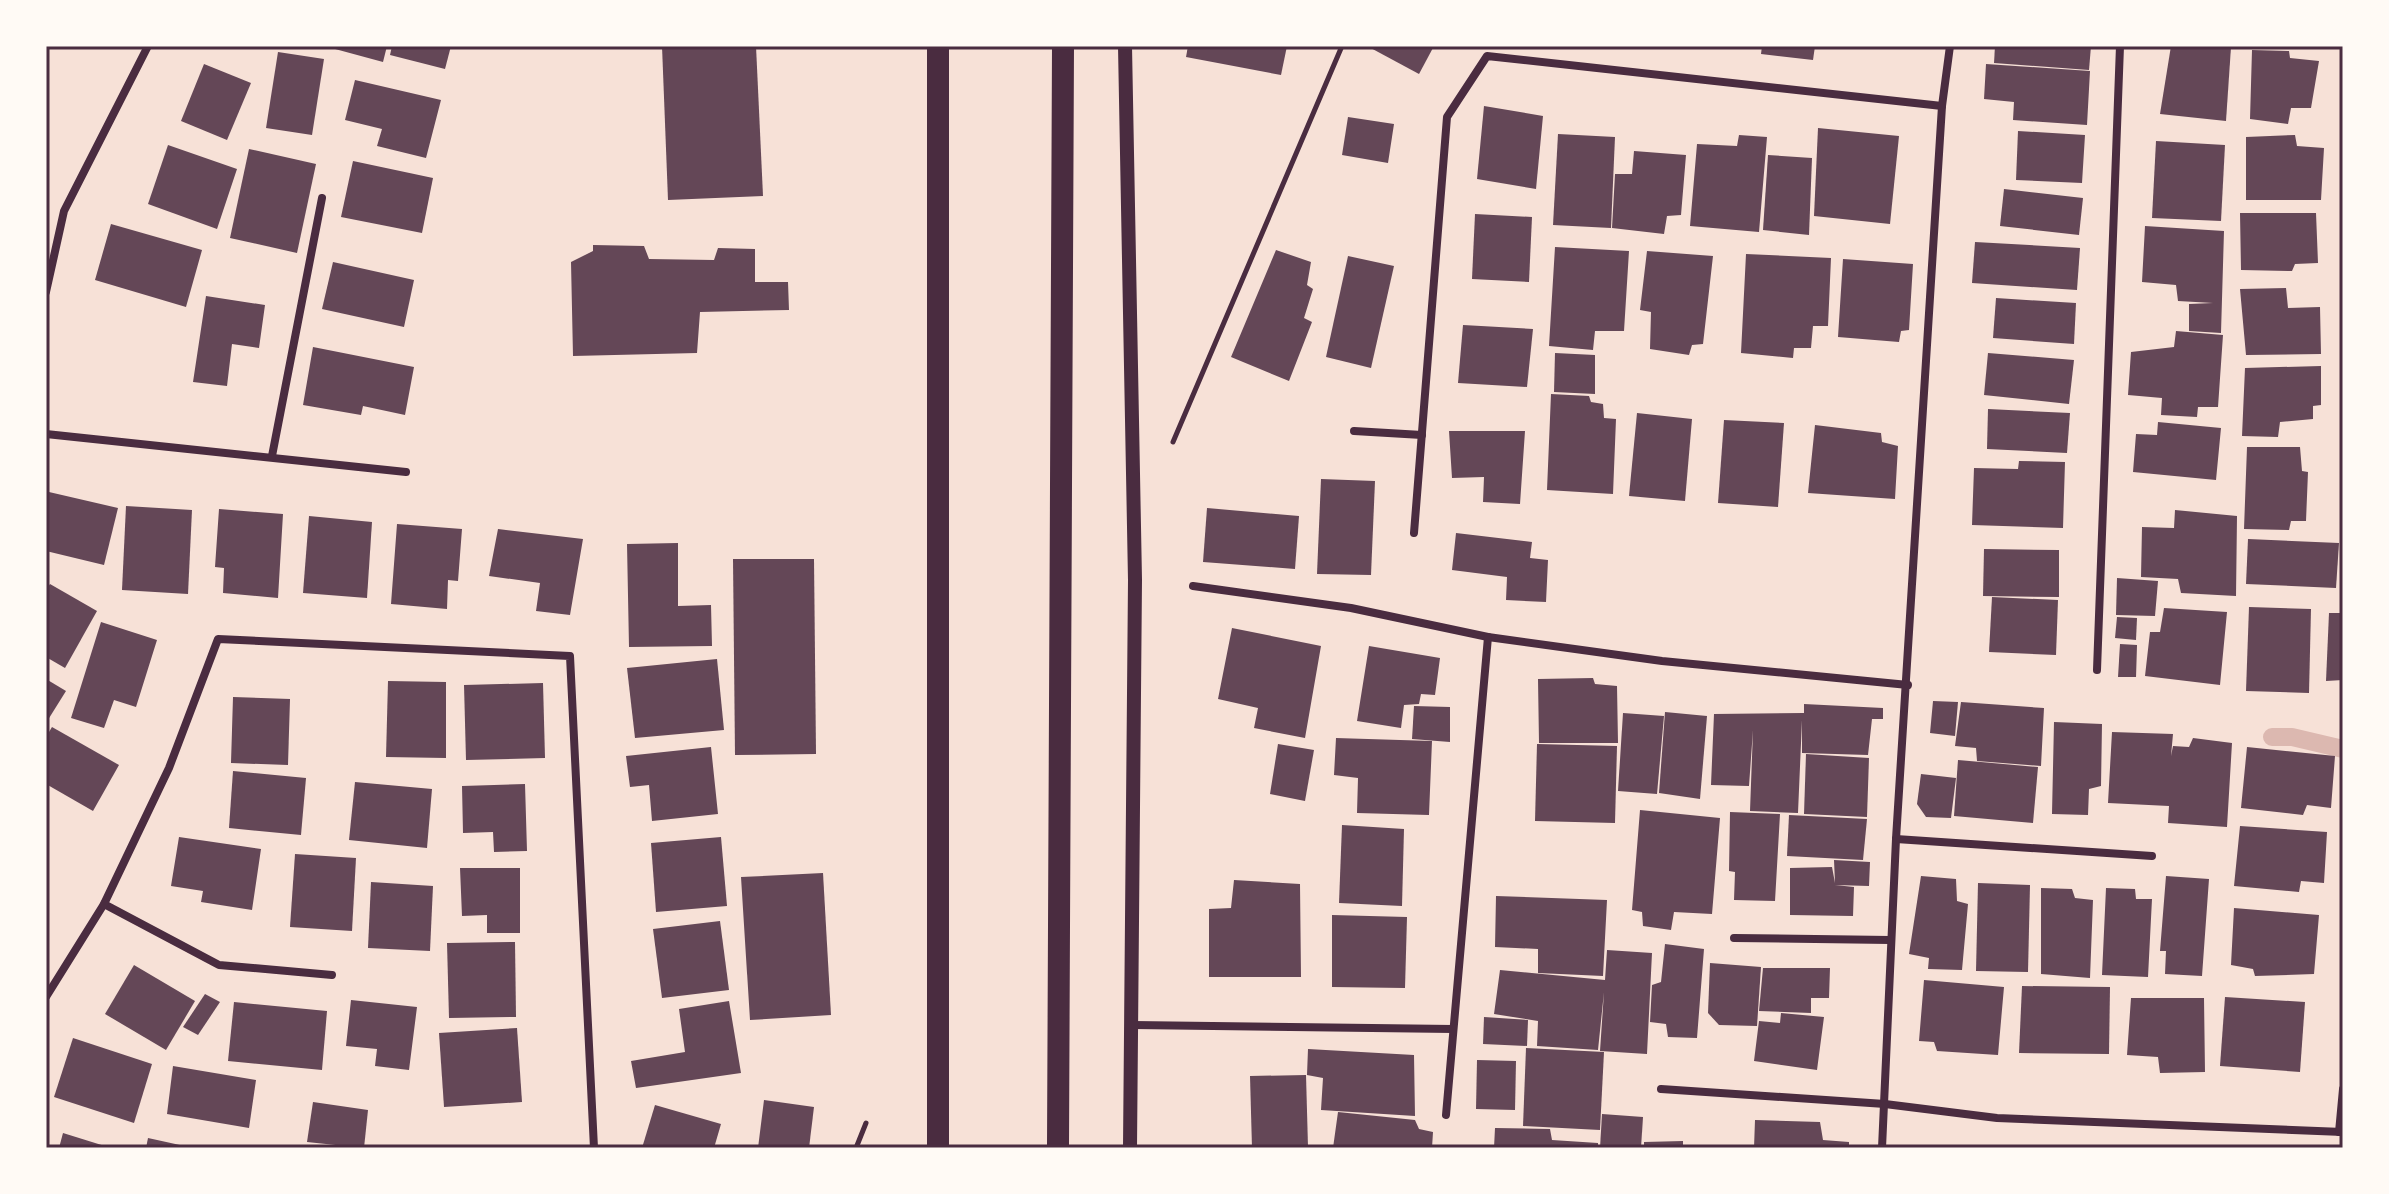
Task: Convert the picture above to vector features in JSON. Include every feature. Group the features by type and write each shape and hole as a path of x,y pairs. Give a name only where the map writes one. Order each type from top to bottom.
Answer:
{"highway":[{"path":"938,46 938,1148"},
{"path":"1058,1148 1063,46"}],"street":[{"path":"46,292 64,211 148,46"},
{"path":"1125,46 1135,580 1130,1148"},
{"path":"1882,1148 1896,839 1942,106 1950,46"},
{"path":"2097,670 2120,46"},
{"path":"1414,533 1447,117 1487,56 1942,106"},
{"path":"272,456 322,198"},
{"path":"1354,431 1422,435"},
{"path":"46,434 406,472"},
{"path":"1193,586 1351,608 1488,637 1662,661 1908,685"},
{"path":"1446,1115 1488,637"},
{"path":"46,997 104,904 169,768 218,639 570,656 594,1148"},
{"path":"1896,839 2152,856"},
{"path":"104,904 219,965 332,975"},
{"path":"1734,938 1890,940"},
{"path":"1133,1025 1453,1029"},
{"path":"1661,1089 1885,1104 1997,1118 2341,1132 2343,1089"}],"path":[{"path":"1171,445 1342,46"},
{"path":"856,1148 866,1123"}],"building":[{"path":"324,46 387,46 383,62"},
{"path":"392,46 451,46 445,69 390,55"},
{"path":"662,46 756,46 763,196 668,200"},
{"path":"1188,46 1287,46 1281,75 1186,57"},
{"path":"1367,46 1434,46 1419,74"},
{"path":"1762,46 1815,46 1813,60 1761,54"},
{"path":"1995,46 2091,46 2089,70 1994,63"},
{"path":"2171,46 2231,47 2226,121 2160,114"},
{"path":"2252,50 2289,51 2290,58 2319,61 2311,108 2291,108 2288,124 2250,119"},
{"path":"278,52 324,59 312,135 266,128"},
{"path":"204,64 251,83 227,140 181,121"},
{"path":"1986,64 2090,71 2087,125 2013,120 2014,102 1984,99"},
{"path":"355,80 441,100 426,158 377,146 382,129 345,120"},
{"path":"1484,106 1543,116 1536,189 1477,179"},
{"path":"1348,117 1394,124 1388,163 1342,155"},
{"path":"1818,128 1899,136 1890,224 1814,216"},
{"path":"2018,131 2085,135 2082,183 2016,180"},
{"path":"1558,134 1615,137 1611,228 1553,225"},
{"path":"1739,135 1767,137 1759,232 1690,226 1697,144 1737,146"},
{"path":"2295,135 2297,146 2324,148 2321,200 2246,200 2246,137"},
{"path":"2156,141 2225,145 2221,221 2152,218"},
{"path":"168,145 237,169 217,229 148,204"},
{"path":"249,149 316,164 297,253 230,238"},
{"path":"1634,151 1686,155 1681,215 1667,216 1664,234 1612,228 1615,174 1632,174"},
{"path":"1768,155 1812,158 1809,235 1763,230"},
{"path":"353,161 433,178 422,233 341,217"},
{"path":"2004,189 2083,198 2079,235 2000,226"},
{"path":"2240,213 2316,213 2318,263 2295,264 2292,271 2241,270"},
{"path":"1475,214 1532,217 1529,282 1472,279"},
{"path":"111,224 202,250 186,307 95,280"},
{"path":"2145,226 2224,231 2221,333 2189,331 2189,304 2213,303 2178,301 2176,285 2142,282"},
{"path":"1975,242 2080,248 2077,290 1972,283"},
{"path":"593,245 644,246 649,259 714,260 718,248 755,249 755,282 788,282 789,310 700,312 697,353 573,356 571,262 593,251"},
{"path":"1555,247 1629,251 1624,331 1595,331 1593,350 1549,346"},
{"path":"1276,250 1311,262 1307,285 1313,289 1304,318 1312,322 1289,381 1231,357"},
{"path":"1647,251 1713,256 1703,344 1692,345 1689,355 1650,349 1651,312 1640,310"},
{"path":"1746,254 1831,258 1828,326 1813,326 1811,348 1794,348 1793,358 1741,353"},
{"path":"1348,256 1394,266 1371,368 1326,357"},
{"path":"1843,259 1913,264 1909,330 1901,331 1899,342 1838,337"},
{"path":"333,262 414,280 404,327 322,309"},
{"path":"2286,288 2288,308 2320,307 2321,354 2246,355 2240,289"},
{"path":"206,296 265,305 259,348 232,344 227,386 193,382"},
{"path":"1996,298 2076,303 2074,344 1993,338"},
{"path":"1463,325 1533,329 1527,387 1458,383"},
{"path":"2176,331 2223,335 2218,407 2198,407 2197,417 2161,415 2162,398 2128,395 2131,352 2174,347"},
{"path":"313,347 414,367 405,415 363,406 361,415 303,405"},
{"path":"1555,353 1595,355 1595,394 1554,392"},
{"path":"1988,353 2074,360 2069,404 1984,395"},
{"path":"2321,366 2321,405 2313,406 2313,419 2280,422 2278,437 2242,436 2245,368"},
{"path":"1551,394 1589,396 1591,402 1603,404 1604,418 1616,419 1613,494 1547,490"},
{"path":"1988,409 2070,413 2067,453 1987,449"},
{"path":"1637,413 1692,419 1685,501 1629,496"},
{"path":"1724,420 1784,423 1778,507 1718,503"},
{"path":"2158,422 2221,428 2216,480 2133,472 2136,434 2157,435"},
{"path":"1815,425 1881,433 1882,442 1898,446 1895,499 1808,493"},
{"path":"1449,431 1525,431 1520,504 1483,502 1484,477 1452,478"},
{"path":"2247,447 2300,447 2302,471 2308,472 2306,521 2291,521 2289,530 2244,529"},
{"path":"2019,461 2065,462 2063,528 1972,525 1974,468 2018,469"},
{"path":"1321,479 1375,481 1371,575 1317,574"},
{"path":"49,492 118,508 104,565 46,551"},
{"path":"126,506 192,510 188,594 122,590"},
{"path":"1207,508 1299,516 1295,569 1203,562"},
{"path":"219,509 283,514 278,598 223,593 224,568 215,567"},
{"path":"2175,510 2237,516 2236,596 2181,593 2178,579 2141,577 2142,527 2174,528"},
{"path":"309,516 372,522 367,598 303,593"},
{"path":"397,524 462,529 458,581 448,580 447,609 391,604"},
{"path":"498,529 583,539 570,615 536,611 540,583 489,576"},
{"path":"1456,533 1532,542 1530,558 1548,560 1546,602 1506,600 1507,577 1452,570"},
{"path":"2248,539 2339,543 2336,588 2246,584"},
{"path":"678,543 678,606 711,605 712,646 629,647 627,544"},
{"path":"1984,549 2059,550 2059,597 1983,596"},
{"path":"733,559 814,559 816,754 735,755"},
{"path":"2117,578 2158,581 2155,616 2116,615"},
{"path":"50,584 97,611 65,668 46,657 46,590"},
{"path":"1992,597 2058,600 2056,655 1989,652"},
{"path":"2249,607 2311,609 2309,693 2246,691"},
{"path":"2164,608 2227,612 2220,685 2145,676 2150,632 2160,632"},
{"path":"2329,613 2343,613 2343,680 2326,681"},
{"path":"2117,617 2137,618 2136,640 2115,638"},
{"path":"101,622 157,640 136,707 114,700 104,728 71,718"},
{"path":"1232,628 1321,646 1305,738 1254,728 1258,708 1218,699"},
{"path":"2120,644 2137,645 2136,677 2118,677"},
{"path":"1369,646 1440,658 1435,695 1421,694 1419,704 1404,705 1401,728 1357,721"},
{"path":"717,659 724,730 635,738 627,668"},
{"path":"1593,678 1595,684 1617,686 1618,743 1539,743 1538,679"},
{"path":"46,679 66,691 46,723"},
{"path":"388,681 446,682 446,758 386,757"},
{"path":"543,683 545,758 466,760 464,685"},
{"path":"233,697 290,699 288,765 231,763"},
{"path":"1933,701 1958,702 1955,736 1930,733"},
{"path":"1961,702 2044,708 2041,766 1977,761 1976,748 1955,746"},
{"path":"1804,704 1883,708 1883,719 1872,719 1868,755 1802,753 1802,720 1798,813 1750,811 1753,730 1749,786 1711,785 1714,714 1804,713"},
{"path":"1414,706 1450,707 1450,742 1412,739"},
{"path":"1665,712 1707,716 1700,799 1659,793"},
{"path":"1623,713 1664,716 1657,794 1618,791"},
{"path":"2054,722 2102,724 2101,786 2089,789 2088,815 2052,814"},
{"path":"52,727 119,765 93,811 46,784 46,737"},
{"path":"2112,732 2173,734 2171,756 2173,746 2189,747 2193,738 2232,743 2227,827 2168,823 2169,806 2108,803"},
{"path":"1336,738 1432,741 1429,815 1357,813 1358,778 1334,775"},
{"path":"1278,744 1314,750 1305,801 1270,794"},
{"path":"1537,744 1617,746 1615,823 1535,821"},
{"path":"711,747 718,814 652,821 649,785 630,787 626,756"},
{"path":"2247,747 2335,756 2331,808 2307,805 2303,815 2241,808"},
{"path":"1806,754 1869,758 1867,817 1804,814"},
{"path":"1958,760 2038,767 2033,823 1954,816"},
{"path":"233,771 306,778 301,835 229,828"},
{"path":"1921,774 1956,778 1951,818 1926,817 1917,804"},
{"path":"355,782 432,789 427,848 349,840"},
{"path":"525,784 527,851 494,852 493,832 463,833 462,786"},
{"path":"1640,810 1720,818 1712,914 1674,912 1671,930 1643,926 1642,912 1632,910"},
{"path":"1730,812 1780,814 1775,901 1734,900 1735,872 1729,871"},
{"path":"1789,815 1867,819 1863,860 1787,856"},
{"path":"1342,825 1404,829 1402,906 1339,903"},
{"path":"2240,826 2327,832 2324,883 2301,881 2299,892 2234,886"},
{"path":"179,837 261,849 252,910 201,902 203,891 171,886"},
{"path":"721,837 727,906 656,912 651,843"},
{"path":"295,854 356,858 352,931 290,927"},
{"path":"1834,860 1870,862 1869,886 1835,885 1854,887 1853,916 1790,915 1790,868 1832,867 1835,883"},
{"path":"460,868 520,868 520,933 487,933 487,915 462,916"},
{"path":"823,873 831,1015 750,1020 741,877"},
{"path":"1921,876 1956,879 1957,901 1968,904 1962,970 1928,969 1929,958 1909,954"},
{"path":"2166,876 2209,879 2202,976 2165,974 2166,951 2160,951"},
{"path":"1234,880 1300,884 1301,977 1209,977 1209,909 1231,908"},
{"path":"371,882 433,886 430,951 368,948"},
{"path":"1978,883 2030,885 2028,972 1976,971"},
{"path":"2041,888 2072,889 2075,898 2093,900 2090,978 2041,974"},
{"path":"2106,888 2135,889 2136,899 2152,899 2148,977 2102,975"},
{"path":"1496,896 1607,900 1603,976 1538,973 1538,949 1495,947"},
{"path":"2234,908 2319,915 2314,974 2255,976 2253,969 2231,965"},
{"path":"1332,915 1407,917 1405,988 1332,987"},
{"path":"720,921 729,990 662,998 653,929"},
{"path":"515,942 516,1017 449,1018 447,943"},
{"path":"1665,944 1704,949 1697,1038 1668,1037 1666,1024 1650,1022 1652,985 1661,982"},
{"path":"1607,950 1652,953 1647,1054 1600,1051 1604,992 1598,1050 1537,1046 1538,1021 1494,1014 1500,970 1605,980"},
{"path":"1710,963 1761,967 1757,1026 1719,1025 1708,1013"},
{"path":"134,965 195,1001 166,1050 105,1014"},
{"path":"1763,968 1830,968 1829,998 1811,998 1811,1013 1759,1011"},
{"path":"1924,980 2004,987 1998,1055 1937,1051 1934,1042 1919,1041"},
{"path":"2022,986 2110,987 2109,1054 2019,1053"},
{"path":"205,994 220,1002 198,1035 183,1027"},
{"path":"2225,997 2305,1002 2300,1072 2220,1066"},
{"path":"2131,998 2204,998 2205,1072 2160,1073 2158,1057 2127,1055"},
{"path":"351,1000 417,1007 409,1070 375,1066 377,1049 346,1046"},
{"path":"729,1001 741,1073 636,1088 631,1061 685,1052 679,1009"},
{"path":"234,1002 327,1011 322,1070 228,1061"},
{"path":"1781,1013 1824,1017 1817,1070 1754,1061 1759,1021 1780,1023"},
{"path":"1484,1017 1528,1020 1527,1046 1483,1044"},
{"path":"517,1028 522,1102 444,1107 439,1033"},
{"path":"73,1038 152,1064 134,1123 54,1097"},
{"path":"1526,1048 1604,1052 1600,1130 1523,1126"},
{"path":"1308,1049 1414,1055 1415,1116 1321,1110 1323,1078 1307,1075"},
{"path":"1477,1060 1516,1061 1515,1110 1476,1109"},
{"path":"173,1066 256,1080 249,1128 167,1114"},
{"path":"1306,1075 1308,1147 1252,1148 1250,1076"},
{"path":"764,1100 814,1107 809,1148 758,1148"},
{"path":"313,1102 368,1110 364,1148 307,1142"},
{"path":"655,1105 721,1124 714,1148 642,1148"},
{"path":"1338,1112 1415,1120 1419,1129 1433,1132 1432,1148 1333,1148"},
{"path":"1602,1114 1643,1117 1641,1148 1600,1148"},
{"path":"1755,1120 1820,1122 1823,1140 1849,1142 1849,1148 1754,1148"},
{"path":"1495,1128 1550,1129 1552,1140 1598,1143 1598,1148 1494,1148"},
{"path":"63,1133 108,1147 59,1148"},
{"path":"148,1138 189,1147 189,1148 146,1148"},
{"path":"1683,1141 1683,1148 1644,1148 1644,1142"}],"waterway":[{"path":"2272,737 2292,737 2343,749"}]}
